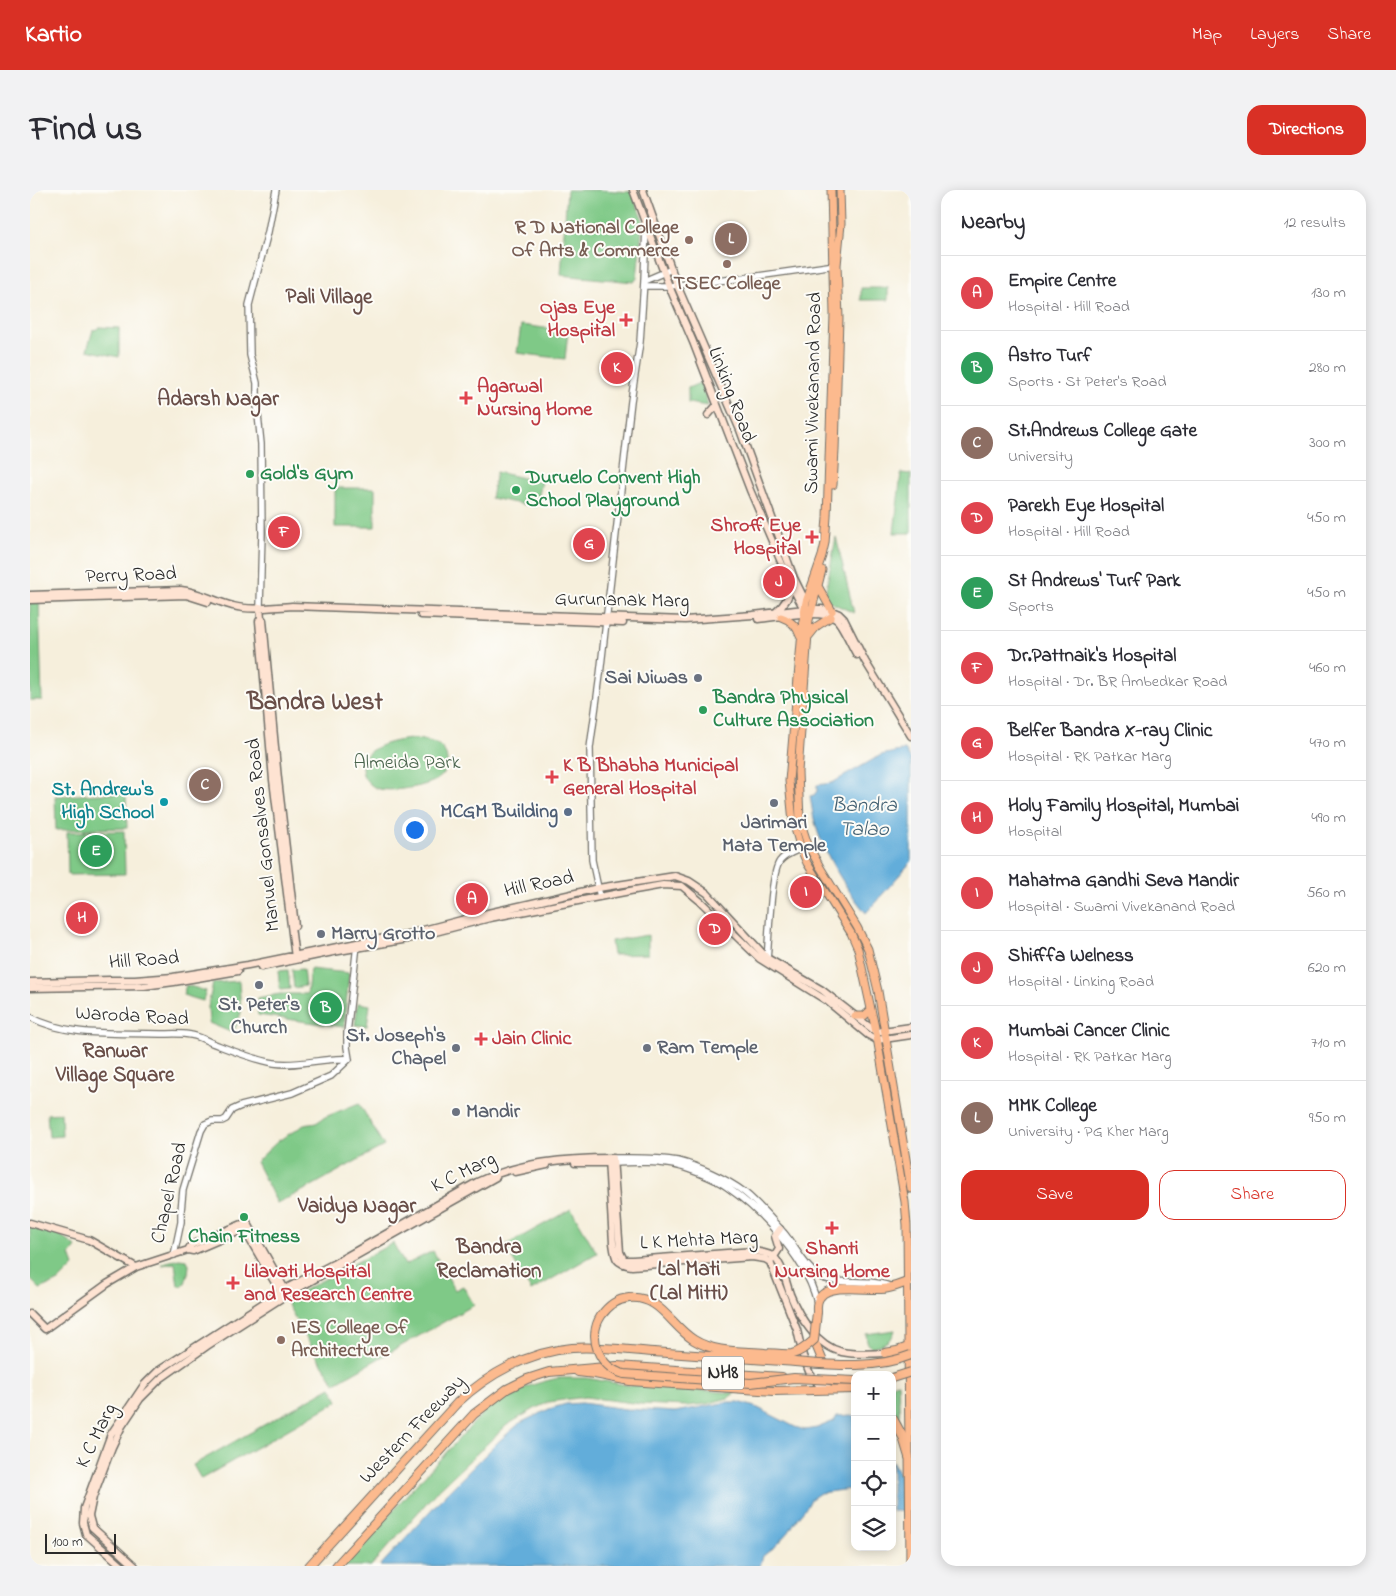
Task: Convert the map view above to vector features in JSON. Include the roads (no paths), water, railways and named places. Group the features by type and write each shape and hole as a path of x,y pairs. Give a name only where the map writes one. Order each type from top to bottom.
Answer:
{"highway":[{"path":"824,1364 814,1340 817,1302 824,1293 837,1289 882,1289 907,1282"},
{"path":"814,1340 805,1348 792,1354 726,1350 710,1347 688,1336 654,1304 643,1298 624,1298 611,1304 602,1316 595,1336 598,1351 606,1364 619,1372 634,1375 751,1383 794,1378 851,1380"},
{"path":"885,1353 909,1346"},
{"name":"Western Freeway","path":"310,1565 473,1388 515,1363 537,1355 559,1350 589,1348 824,1364 873,1365 897,1361 911,1355"},
{"name":"NH8","path":"551,1372 617,1366 794,1378"},
{"path":"336,1566 474,1414 507,1389 528,1379 551,1372 596,1374 630,1382 774,1391 851,1390"},
{"path":"896,1377 911,1372"},
{"path":"896,1424 903,1437 909,1457"}],"main road":[{"name":"Linking Road","path":"633,190 750,490 791,585 807,610"},
{"name":"Linking Road","path":"643,190 677,284 740,430 807,610"},
{"name":"Swami Vivekanand Road","path":"831,190 834,315 832,449 828,542 818,586 807,610 808,637 798,772 800,820 807,864 851,933 858,950 876,1032 905,1202 909,1346 910,1566"},
{"name":"Swami Vivekanand Road","path":"834,265 840,224 840,190"},
{"path":"708,415 717,405"},
{"name":"Swami Vivekanand Road","path":"828,526 801,641 789,781 793,822 804,847 864,939 878,991 911,1188"},
{"path":"791,585 790,593 778,615 786,618 797,628 801,641"},
{"path":"818,586 831,614 838,621 877,688 911,740"},
{"name":"Perry Road","path":"30,595 181,590 194,592 233,606 260,612"},
{"name":"Perry Road","path":"30,600 186,595 233,610 260,612"},
{"name":"Gurunanak Marg","path":"260,612 292,611 685,623 778,615 807,610 831,614"},
{"name":"Manuel Gonsalves Road","path":"260,612 263,620 264,654 276,780 297,957"},
{"path":"808,637 831,614 839,614 844,618 865,661 911,736"},
{"name":"Hill Road","path":"30,988 144,986 408,934 488,913 598,888 675,876 689,881 707,893 767,961 827,1001 868,1035 877,1040"},
{"name":"Hill Road","path":"357,945 408,939 490,918 663,885 682,886 760,959 822,990 876,1032"},
{"name":"Hill Road","path":"30,982 174,979"},
{"path":"855,1016 864,1016 871,1010"},
{"path":"877,1040 911,1027"},
{"path":"876,1032 886,1035 911,1035"},
{"path":"883,1077 892,1076"},
{"name":"L K Mehta Marg","path":"611,1160 615,1234 624,1260 754,1251 772,1259 780,1266 796,1307 808,1326 828,1346 844,1352 885,1353"},
{"name":"K C Marg","path":"135,1566 92,1527 89,1516 91,1496 111,1434 120,1424 144,1385 283,1291 324,1272 495,1178 509,1173 557,1164 611,1160"},
{"path":"30,1223 89,1240 136,1267"},
{"path":"174,1255 188,1250 191,1245 245,1226 283,1291"},
{"path":"772,1259 779,1249 775,1237 779,1233"},
{"name":"Chapel Road","path":"30,1314 45,1329 107,1284 136,1267 174,1255"},
{"name":"L K Mehta Marg","path":"772,1259 797,1332 803,1356 814,1380 820,1386 838,1389"},
{"path":"789,1310 796,1307"},
{"path":"797,1332 808,1326"},
{"path":"885,1353 898,1347 908,1334"},
{"name":"K C Marg","path":"91,1496 84,1508 83,1524 86,1534 122,1566"}],"street":[{"path":"260,612 262,533 261,444 257,383 250,355 249,305 268,232 276,190"},
{"path":"600,897 592,860 590,748 630,410 640,342 646,223"},
{"path":"644,284 669,286 834,265"},
{"path":"644,284 672,269"},
{"path":"767,961 776,870 779,862 784,857 804,847"},
{"path":"350,1059 347,1047 347,1033 357,945"},
{"name":"Waroda Road","path":"30,1017 61,1029 88,1032 192,1035 249,1057 276,1063 350,1059"},
{"name":"Chapel Road","path":"174,1255 182,1222 183,1190 205,1124 226,1119 232,1110 241,1106 292,1093 331,1076 350,1059"},
{"name":"K C Marg","path":"611,1160 670,1163 728,1185 745,1193 779,1233"},
{"path":"779,1233 819,1276 837,1280 882,1283 892,1287"},
{"path":"779,1233 806,1272 817,1302"}],"water":[{"name":"Bandra Talao","path":"905,750 911,760 911,862 866,913 843,882 823,846 814,819 810,796 814,795 817,791 817,785 832,783 881,755"},
{"path":"728,1402 739,1402 758,1408 795,1427 805,1430 817,1428 834,1421 837,1416 851,1415 851,1490 820,1493 811,1499 789,1532 763,1556 760,1566 380,1566 440,1500 499,1441 520,1423 549,1409 566,1404 582,1403 626,1409 675,1412"},
{"path":"896,1468 900,1475 911,1477 911,1512 896,1511"}],"place":[{"name":"MMK College","path":"731,239"},
{"name":"R D National College Of Arts & Commerce","path":"689,240"},
{"name":"TSEC College","path":"727,264"},
{"name":"Ojas Eye Hospital","path":"626,320"},
{"name":"Mumbai Cancer Clinic","path":"617,368"},
{"name":"Agarwal Nursing Home","path":"466,398"},
{"name":"Gold's Gym","path":"250,474"},
{"name":"Duruelo Convent High School Playground","path":"516,490"},
{"name":"Dr.Pattnaik's Hospital","path":"284,532"},
{"name":"Shroff Eye Hospital","path":"812,537"},
{"name":"Belfer Bandra X-ray Clinic","path":"589,544"},
{"name":"Shifffa Welness","path":"779,582"},
{"name":"Sai Niwas","path":"698,678"},
{"name":"Bandra Physical Culture Association","path":"703,710"},
{"name":"K B Bhabha Municipal General Hospital","path":"552,777"},
{"name":"St.Andrews College Gate","path":"205,785"},
{"name":"St. Andrew's High School","path":"164,802"},
{"name":"Jarimari Mata Temple","path":"774,803"},
{"name":"MCGM Building","path":"568,812"},
{"name":"St Andrews' Turf Park","path":"96,851"},
{"name":"Mahatma Gandhi Seva Mandir","path":"806,892"},
{"name":"Empire Centre","path":"472,899"},
{"name":"Holy Family Hospital, Mumbai","path":"82,918"},
{"name":"Parekh Eye Hospital","path":"715,929"},
{"name":"Marry Grotto","path":"321,934"},
{"name":"St. Peter's Church","path":"259,985"},
{"name":"Astro Turf","path":"326,1008"},
{"name":"Jain Clinic","path":"481,1039"},
{"name":"St. Joseph's Chapel","path":"456,1048"},
{"name":"Ram Temple","path":"647,1048"},
{"name":"Mandir","path":"456,1112"},
{"name":"Chain Fitness","path":"244,1217"},
{"name":"Shanti Nursing Home","path":"832,1228"},
{"name":"Lilavati Hospital and Research Centre","path":"233,1283"},
{"name":"IES College Of Architecture","path":"281,1340"}],"district":[{"name":"Pali Village","path":"329,298"},
{"name":"Adarsh Nagar","path":"218,400"},
{"name":"Bandra West","path":"315,703"},
{"name":"Ranwar Village Square","path":"115,1064"},
{"name":"Vaidya Nagar","path":"357,1207"},
{"name":"Bandra Reclamation","path":"489,1260"},
{"name":"Lal Mati (Lal Mitti)","path":"689,1282"}],"park label":[{"name":"Almeida Park","path":"407,763"}]}
